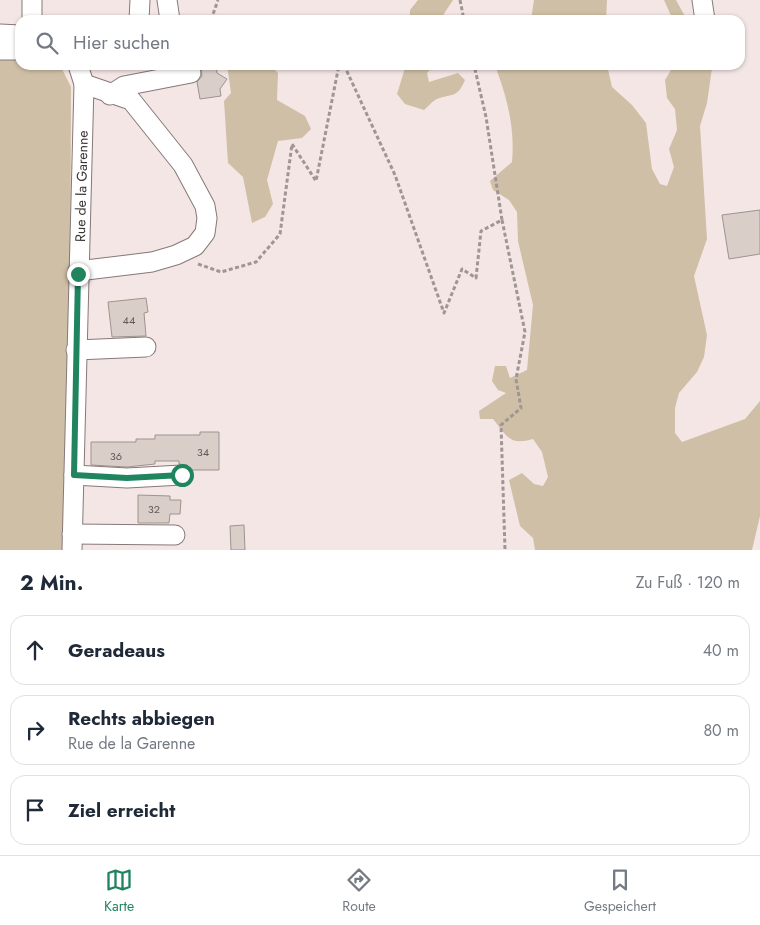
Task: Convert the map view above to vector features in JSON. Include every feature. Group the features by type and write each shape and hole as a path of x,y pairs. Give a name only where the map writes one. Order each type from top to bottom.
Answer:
{"street":[{"path":"32,0 32,15"},
{"path":"139,15 140,0"},
{"path":"167,0 169,15"},
{"path":"702,0 704,15"},
{"path":"0,34 15,35"},
{"path":"0,50 15,50"},
{"name":"Rue de la Garenne","path":"72,542 84,84 80,70"},
{"path":"110,95 124,86 191,73"},
{"path":"78,271 152,262 176,255 195,246 205,233 207,218 205,206 182,165 131,100 110,95 84,84"},
{"path":"76,350 146,346"},
{"path":"74,475 127,478 182,475"},
{"path":"72,542 175,535"}],"path":[{"path":"213,15 218,0"},
{"path":"460,0 463,15"},
{"path":"176,255 221,272 256,262 280,234 292,144 316,181 338,70"},
{"path":"346,70 395,175 444,313 462,269 476,278 481,231 502,220"},
{"path":"475,70 486,117 502,220 525,332 516,379 521,408 501,425 505,550"}],"shaded area":[{"path":"418,0 453,0 443,15 410,15 410,10"},
{"path":"534,0 607,0 606,15 532,15"},
{"path":"664,0 676,0 684,15 671,15"},
{"path":"15,54 15,70 62,70 71,87 70,337 65,550 0,550 0,55"},
{"path":"228,70 275,70 278,73 277,100 305,116 311,129 302,138 278,141 267,180 273,204 265,217 252,223 243,177 228,163 224,101 231,93"},
{"path":"404,70 430,70 427,73 429,82 458,73 465,80 457,93 435,100 424,110 405,104 397,94"},
{"path":"608,70 612,87 632,105 646,123 652,169 660,184 667,186 674,167 669,149 677,130 675,109 667,98 665,80 671,70 712,70 707,103 700,126 707,239 694,276 707,335 704,357 697,372 679,393 675,408 675,433 682,442 745,419 760,401 760,516 752,550 535,550 533,538 520,526 509,480 522,473 534,484 543,486 548,477 542,452 533,439 519,441 509,438 493,419 480,419 479,411 506,393 498,390 492,381 495,366 506,366 510,378 527,370 533,305 518,241 517,212 509,200 493,190 490,181 512,162 513,150 510,116 497,71"}],"building":[{"path":"201,70 217,70 217,73 227,79 220,89 221,96 200,99 197,82 202,76"},
{"path":"760,210 760,254 729,259 722,215"},
{"path":"146,298 148,312 144,313 146,336 112,337 108,302"},
{"path":"200,432 219,432 219,470 192,470 187,465 179,464 179,461 155,461 155,464 127,467 91,465 91,442 136,442 136,439 155,439 155,435 200,435"},
{"path":"138,495 170,496 170,500 181,500 180,514 170,514 169,523 138,523"},
{"path":"244,525 245,550 231,550 230,526"}],"route":[{"path":"78,274 74,475 127,478 182,475"}]}
